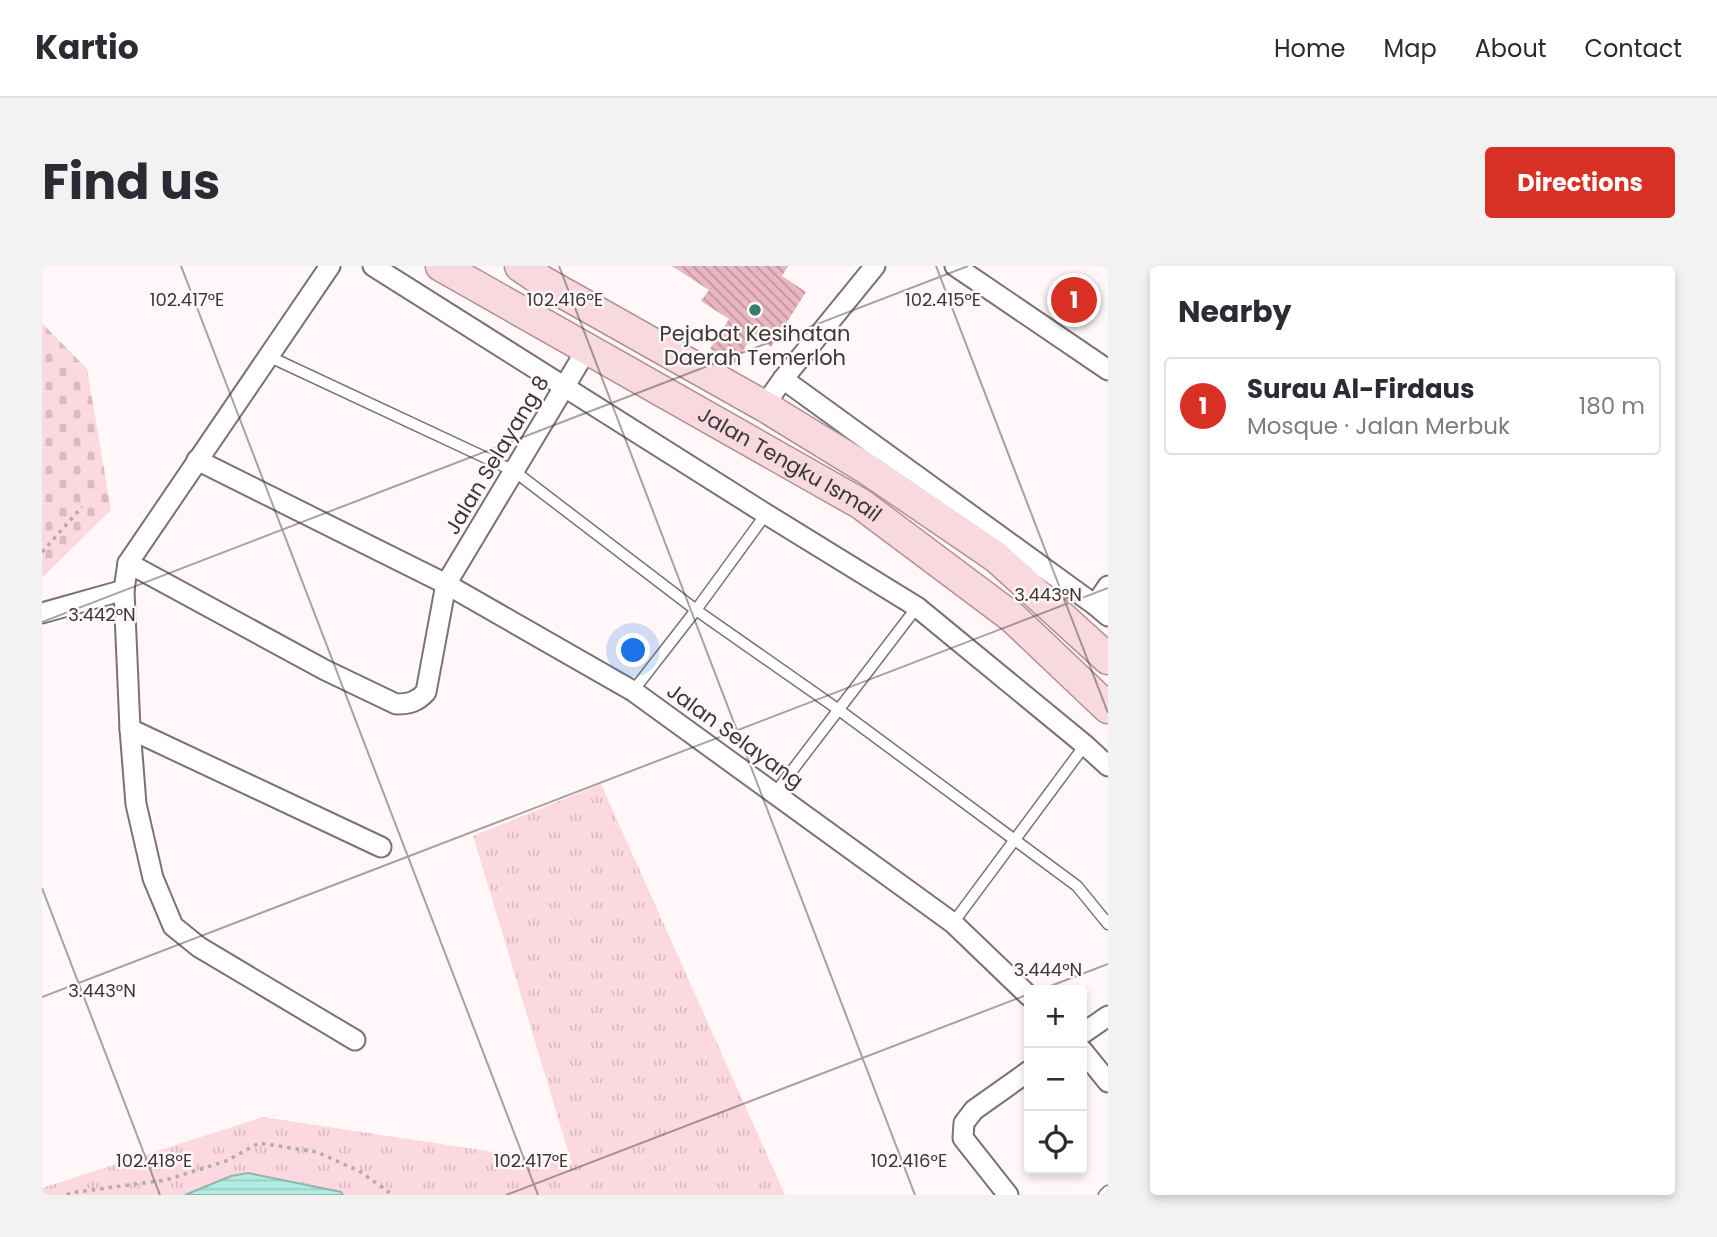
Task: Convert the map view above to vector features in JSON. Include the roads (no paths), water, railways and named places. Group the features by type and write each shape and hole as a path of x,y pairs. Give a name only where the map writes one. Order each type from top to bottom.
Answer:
{"main road":[{"name":"Jalan Tengku Ismail","path":"440,266 861,504 1012,617 1108,708"},
{"name":"Jalan Tengku Ismail","path":"536,273 870,471 996,557 1108,659"}],"street":[{"path":"330,266 128,563 124,590 136,804 153,878 173,926 200,947 355,1040"},
{"path":"373,266 917,607 1108,766"},
{"path":"764,406 876,266"},
{"path":"955,266 1108,370"},
{"name":"Jalan Selayang 8","path":"446,584 587,349"},
{"path":"783,379 1102,610 1108,586"},
{"name":"Jalan Selayang","path":"197,460 446,584 633,691 953,923 1024,991"},
{"path":"128,563 325,670 396,704 410,704 426,692 446,584"},
{"path":"42,612 124,590"},
{"path":"130,729 381,847"},
{"path":"1087,1031 1108,1016"},
{"path":"1087,1056 1108,1083"},
{"path":"1008,1195 963,1138 964,1123 974,1110 1024,1074"}],"lane":[{"path":"268,356 514,471 696,610 839,710 1077,886 1108,924"},
{"path":"633,691 765,514"},
{"path":"775,793 917,607"},
{"path":"953,923 1085,745"},
{"path":"1104,1195 1108,1191"}],"place":[{"name":"Surau Al-Firdaus","path":"1074,300"},
{"name":"Pejabat Kesihatan Daerah Temerloh","path":"755,310"}]}
